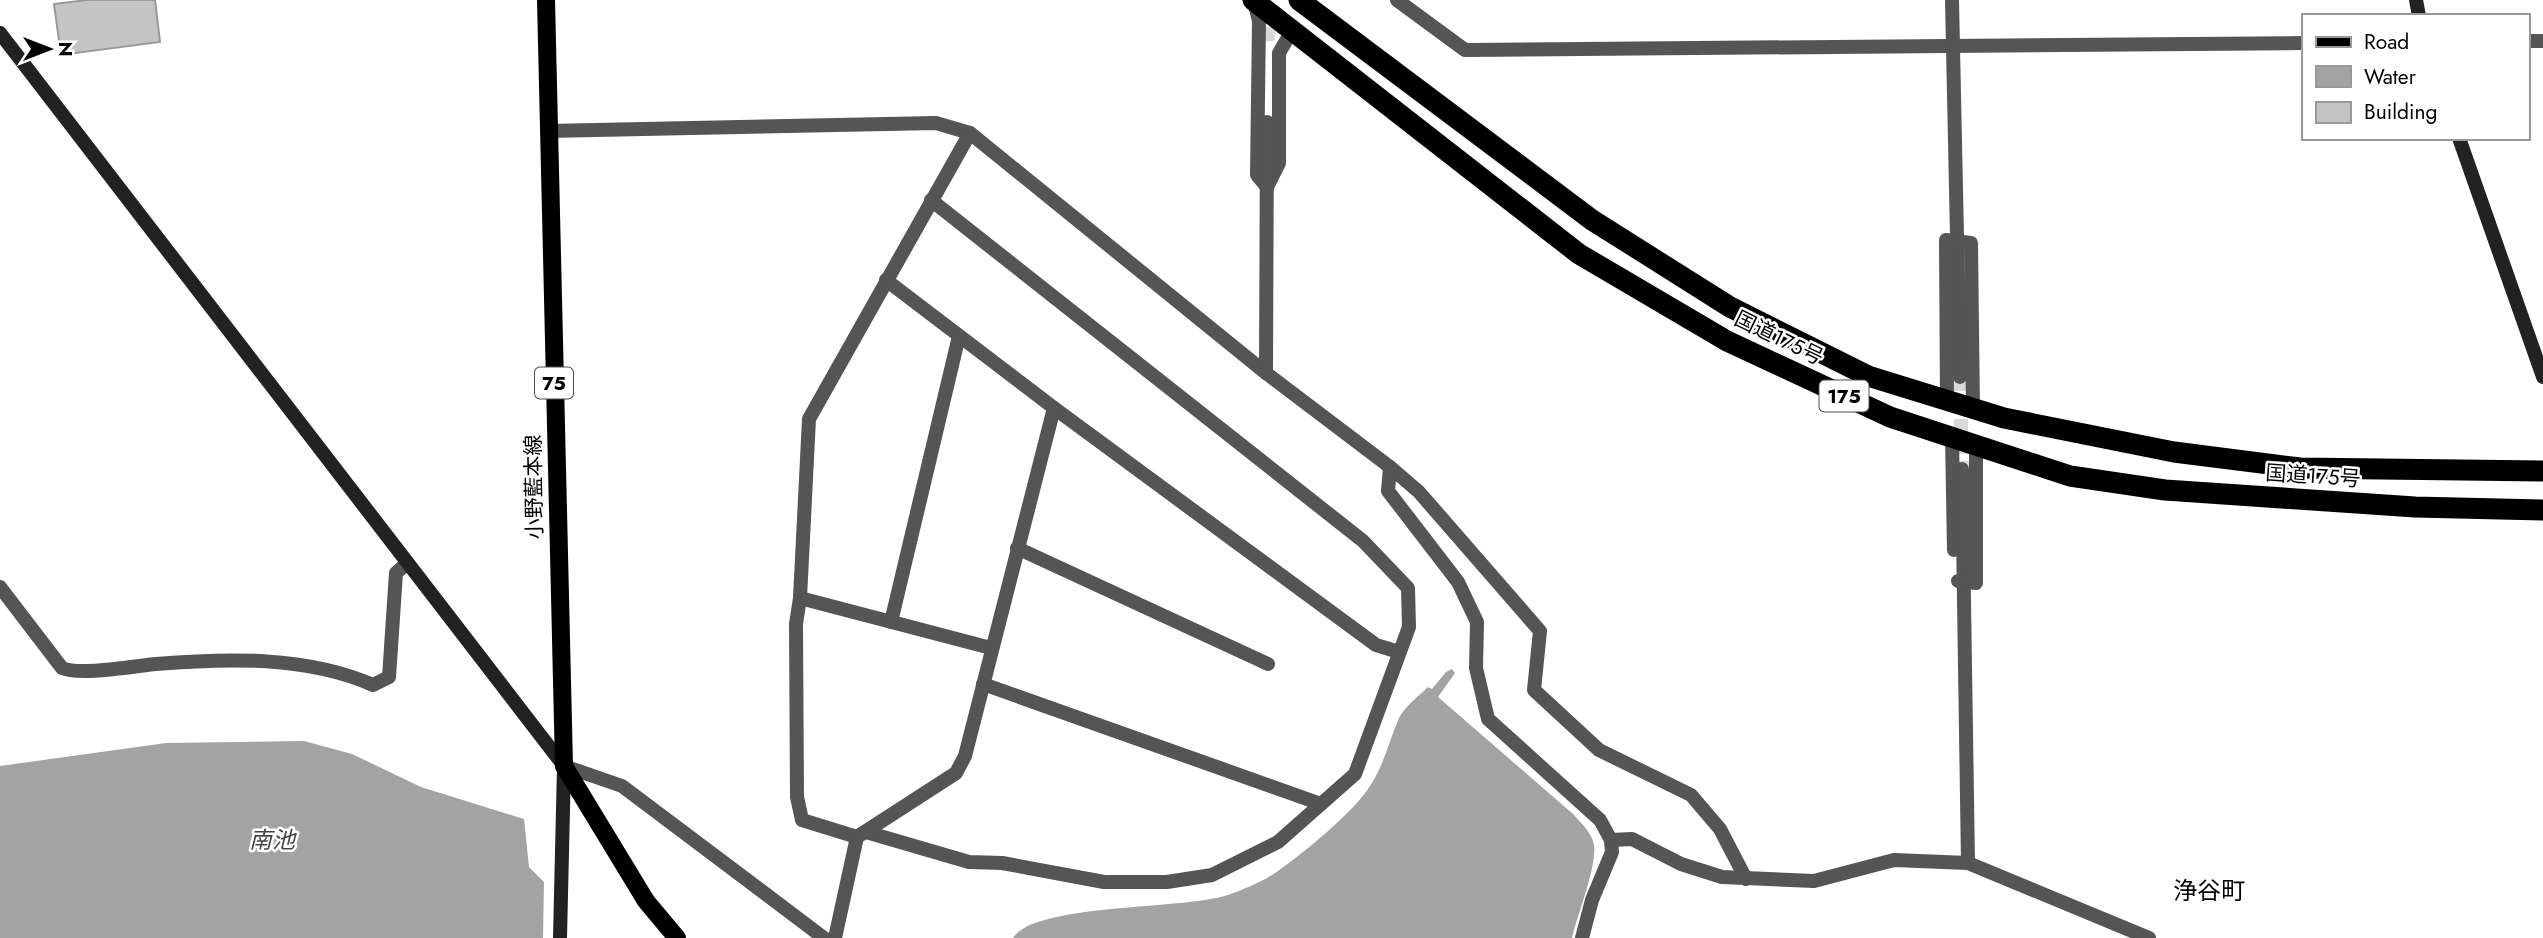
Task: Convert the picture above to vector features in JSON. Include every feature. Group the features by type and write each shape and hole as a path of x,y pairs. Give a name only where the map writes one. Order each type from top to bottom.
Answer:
{"highway":[{"name":"国道175号","path":"1254,0 1579,254 1727,341 1890,417 2070,476 2165,490 2415,507 2543,510"},
{"name":"国道175号","path":"1299,0 1592,220 1730,307 1868,376 1973,410 2174,452 2300,468 2543,471"}],"main road":[{"name":"小野藍本線","path":"546,0 564,766 646,901 677,938"}],"street":[{"path":"1254,0 1259,21 1257,176 1267,187"},
{"path":"1397,0 1465,50 2302,43"},
{"path":"1952,0 1960,377"},
{"path":"1267,187 1279,163 1279,53 1293,29"},
{"path":"0,33 564,766 622,786 824,938"},
{"path":"1266,373 1268,43"},
{"path":"547,131 936,123 970,133 1266,373 1419,492 1540,631 1534,690 1600,750 1690,794 1720,829 1746,879"},
{"path":"931,200 1363,541 1408,588 1409,626 1355,774 1278,842 1212,875 1167,882 1104,881 1002,863 969,862 802,820 796,624 800,597 809,419 931,200 970,133"},
{"path":"2460,140 2543,377"},
{"path":"1947,401 1945,240 1957,240 1971,243 1973,410"},
{"path":"886,280 1054,408 1376,645 1399,652"},
{"path":"891,622 959,336"},
{"path":"835,938 861,834 956,774 965,756 1054,408"},
{"path":"1952,437 1954,580 1964,584 1976,583 1976,445"},
{"path":"1390,467 1388,491 1458,582 1477,622 1476,668 1488,719 1600,820 1611,840 1612,852 1592,900 1583,938"},
{"path":"1962,469 1968,863"},
{"path":"1017,548 1268,664"},
{"path":"0,588 62,668 74,674 98,668 201,660 314,666 346,674 373,685 389,677 396,573 406,564"},
{"path":"800,597 991,648"},
{"path":"983,684 1321,804"},
{"path":"560,938 564,766"},
{"path":"1611,840 1632,839 1681,864 1722,877 1746,879 1814,881 1894,860 1968,863 2149,938"}],"water":[{"path":"1452,669 1455,673 1438,697 1573,814 1593,841 1593,861 1572,938 1013,938 1027,927 1050,919 1112,909 1207,900 1228,895 1272,875 1325,834 1363,796 1379,770 1401,714 1428,687 1432,689 1446,672"},
{"name":"南池","path":"304,741 352,754 421,787 524,819 529,867 544,882 543,938 0,938 0,766 166,743"}],"building":[{"path":"87,0 155,0 160,42 61,55 54,4"}],"tunnel":[{"path":"1267,6 1268,43"},
{"path":"1960,377 1962,469"}],"district":[{"name":"浄谷町","path":"2209,891"}]}
